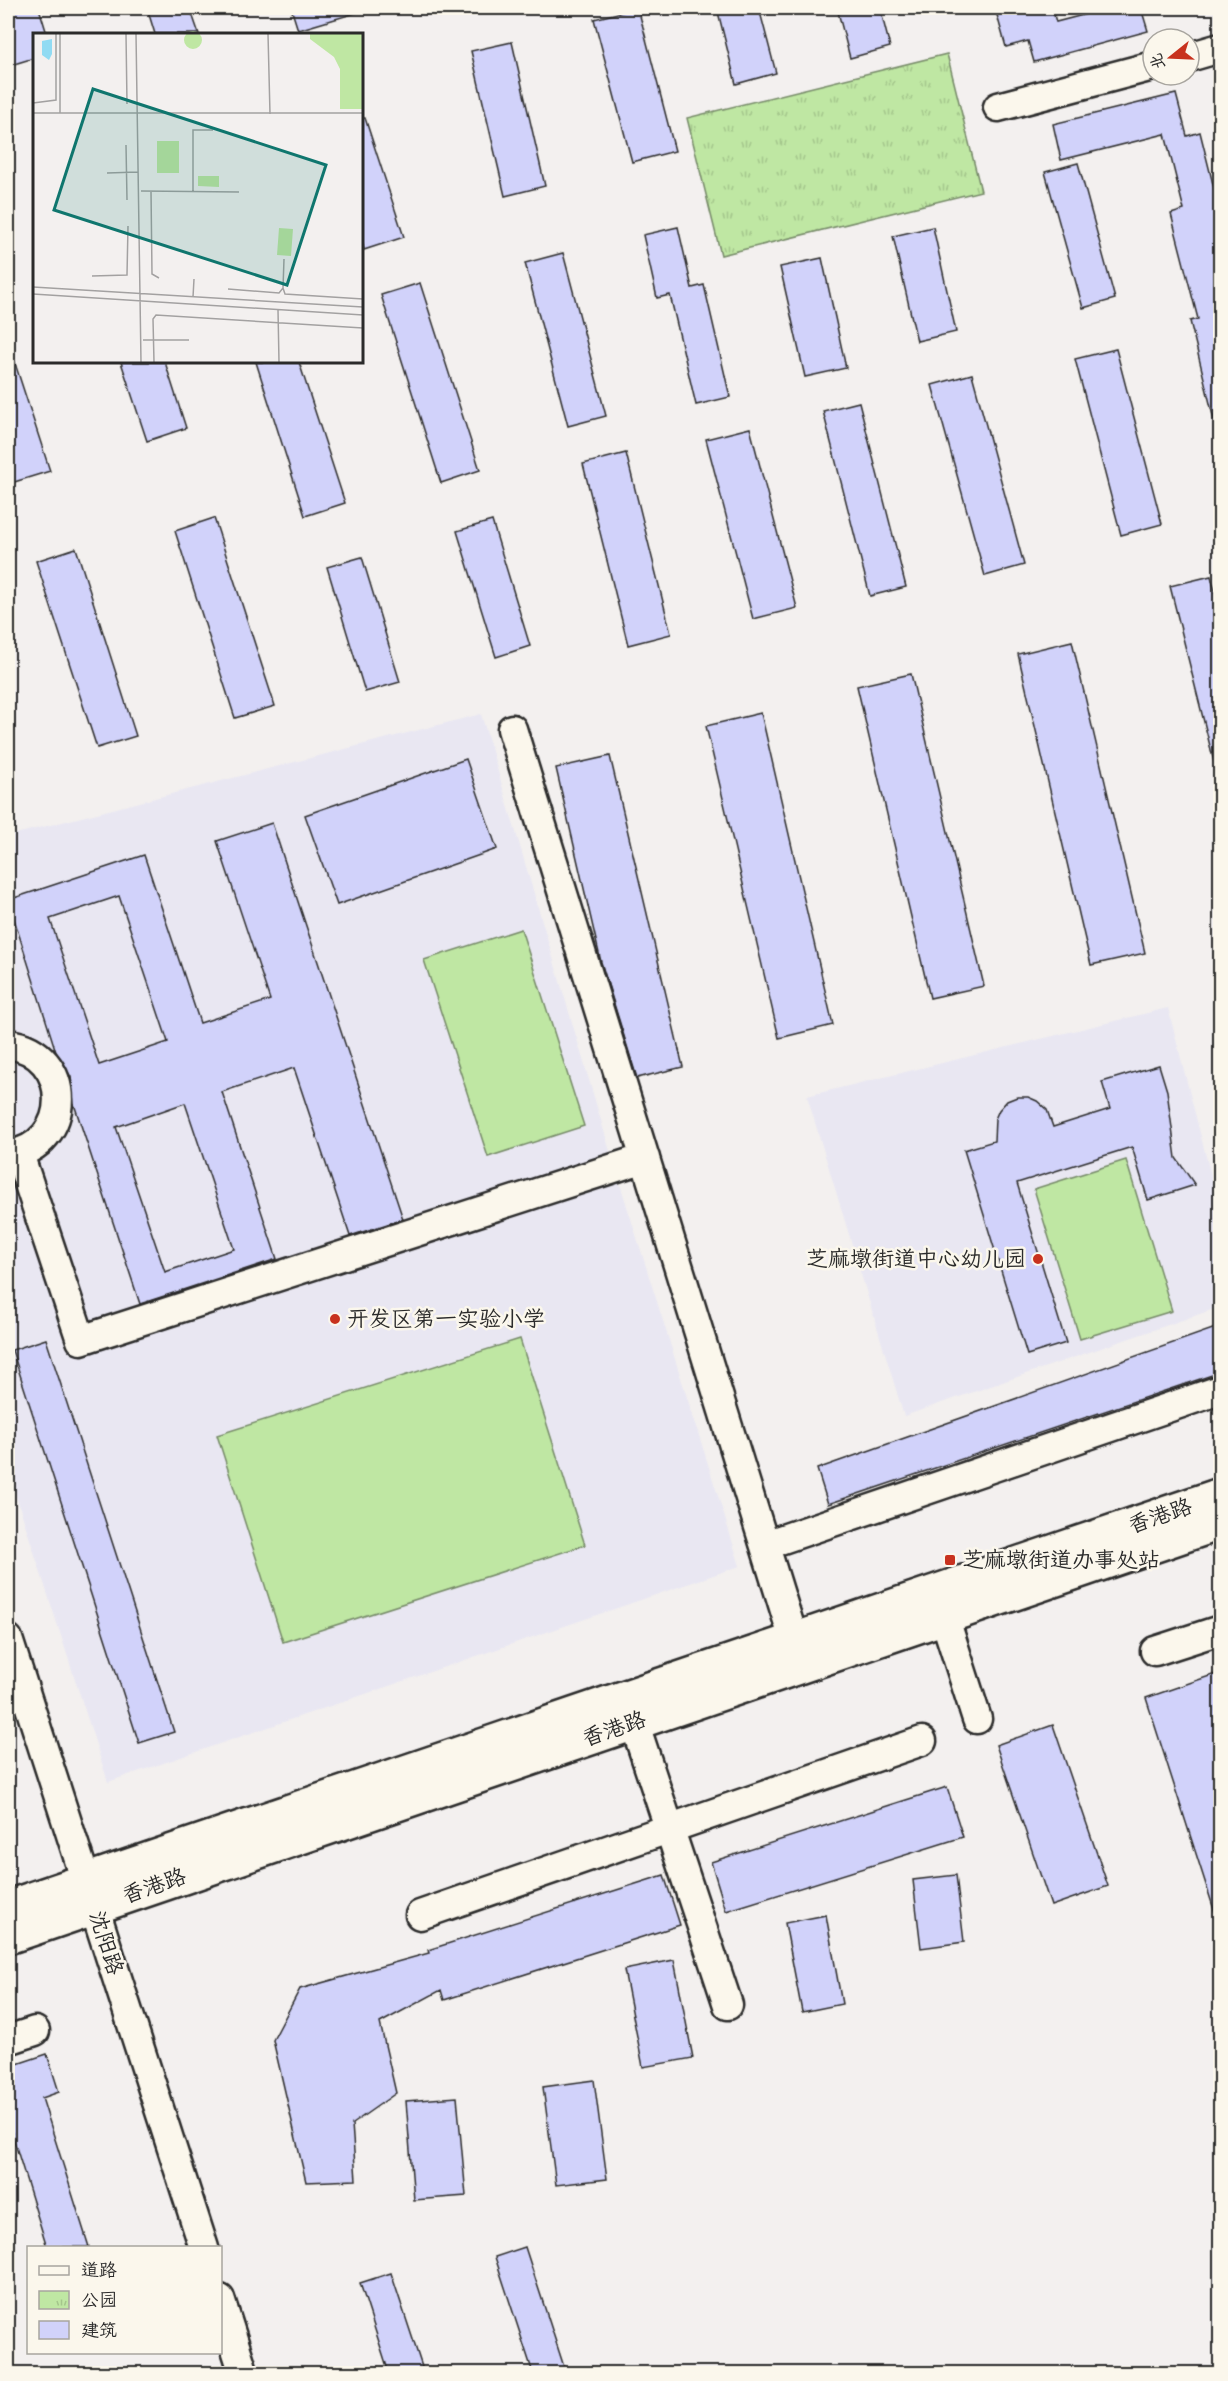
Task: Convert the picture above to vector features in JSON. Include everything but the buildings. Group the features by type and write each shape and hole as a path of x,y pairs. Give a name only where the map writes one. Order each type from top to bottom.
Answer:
{"main road":[{"name":"香港路","path":"8,1936 90,1893 794,1640 1221,1495"},
{"name":"香港路","path":"8,1907 90,1893 634,1722 1221,1523"}],"street":[{"path":"1201,54 1221,48"},
{"path":"998,107 1141,69"},
{"path":"512,729 794,1640"},
{"path":"8,1044 31,1052 44,1062 53,1075 58,1091 58,1107 54,1123 39,1142 13,1154 81,1340 645,1158"},
{"path":"765,1545 1221,1390"},
{"path":"944,1616 977,1719"},
{"path":"1155,1651 1221,1630"},
{"name":"沈阳路","path":"8,1639 204,2246"},
{"path":"634,1722 728,2005"},
{"path":"420,1914 922,1742"},
{"path":"8,2040 35,2031"},
{"path":"222,2306 244,2373"}],"shaded area":[{"name":"开发区第一实验小学","path":"481,714 615,1168 740,1566 108,1782 8,1471 8,836"},
{"name":"芝麻墩街道中心幼儿园","path":"1168,1008 1220,1211 1220,1307 904,1416 807,1096"}],"green space":[{"path":"947,54 981,191 721,255 687,118"},
{"path":"521,929 584,1126 488,1157 424,960"},
{"path":"1126,1160 1172,1311 1080,1339 1034,1189"},
{"path":"520,1339 585,1545 283,1642 217,1435"}],"place":[{"name":"芝麻墩街道中心幼儿园","path":"1038,1259"},
{"name":"开发区第一实验小学","path":"335,1319"},
{"name":"芝麻墩街道办事处站","path":"950,1560"}]}
